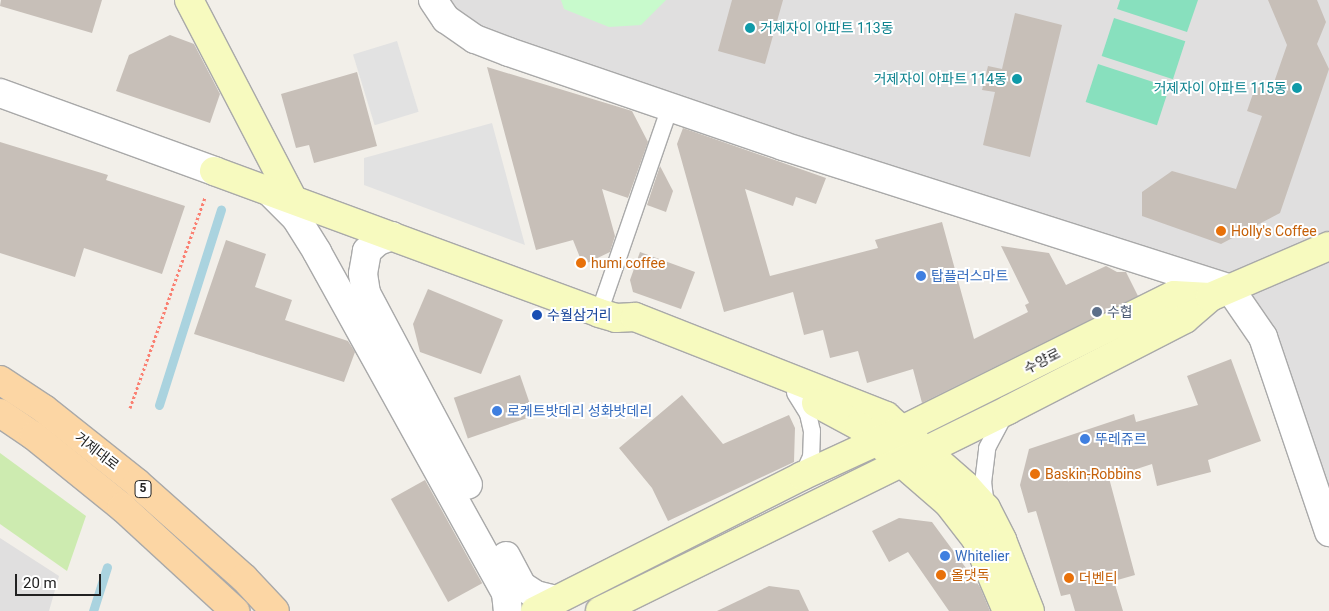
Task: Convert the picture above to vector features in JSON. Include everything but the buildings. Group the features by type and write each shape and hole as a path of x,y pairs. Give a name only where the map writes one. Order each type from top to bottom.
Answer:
{"main road":[{"name":"거제대로","path":"0,380 44,410 137,483 244,578 275,611"},
{"name":"거제대로","path":"0,413 34,436 122,507 234,611"}],"street":[{"path":"189,0 280,194 317,252 506,593 508,611"},
{"path":"433,0 446,19 474,38 670,107 1147,265 1220,293 1263,337 1329,532"},
{"path":"0,93 608,315 635,317 866,406 904,430 966,486 986,508 1002,540 1030,611"},
{"path":"392,236 378,241 367,251 363,274 366,293 522,586 536,595 545,606"},
{"name":"수양로","path":"600,611 1008,410 1185,318 1220,293 1329,246"},
{"name":"수양로","path":"545,606 802,476 904,430 1174,295 1220,293"},
{"path":"608,315 630,332 795,393 842,415 877,442 948,503 976,539 1007,611"}],"lane":[{"path":"608,315 670,107"},
{"path":"795,393 808,414 812,431 811,456 802,476"},
{"path":"986,508 983,483 987,448 1008,410"}],"path":[{"path":"130,408 214,170"}],"shaded area":[{"path":"433,0 1329,0 1329,532 1230,289 509,52"},
{"path":"397,41 419,112 375,125 353,54"},
{"path":"492,123 525,245 364,185 364,158"},
{"path":"0,538 59,576 49,611 0,611"}],"green space":[{"path":"561,0 666,0 641,25 609,27 564,9"},
{"path":"1120,0 1198,0 1187,32 1117,9"},
{"path":"1114,18 1185,41 1173,79 1102,56"},
{"path":"1098,64 1169,87 1157,125 1086,102"},
{"path":"0,453 86,516 67,571 0,524"}],"waterway":[{"path":"159,405 221,210"},
{"path":"93,611 107,567"}],"place":[{"name":"거제자이 아파트 113동","path":"750,28"},
{"name":"거제자이 아파트 114동","path":"1017,79"},
{"name":"거제자이 아파트 115동","path":"1297,88"},
{"name":"Holly's Coffee","path":"1221,231"},
{"name":"humi coffee","path":"581,263"},
{"name":"탑플러스마트","path":"921,276"},
{"name":"수협","path":"1097,312"},
{"name":"수월삼거리","path":"537,315"},
{"name":"로케트밧데리 성화밧데리","path":"497,411"},
{"name":"뚜레쥬르","path":"1085,439"},
{"name":"Baskin-Robbins","path":"1035,474"},
{"name":"Whitelier","path":"945,556"},
{"name":"올댓독","path":"941,575"},
{"name":"더벤티","path":"1069,578"}]}
